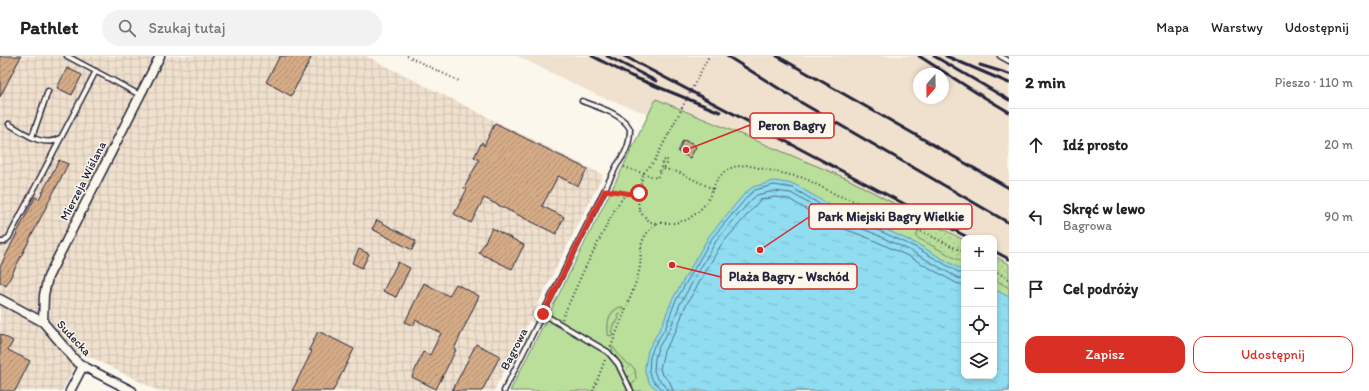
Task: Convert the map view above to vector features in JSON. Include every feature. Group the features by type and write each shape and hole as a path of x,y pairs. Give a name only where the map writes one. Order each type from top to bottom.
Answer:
{"street":[{"name":"Mierzeja Wiślana","path":"43,322 44,295 48,277 160,56"},
{"name":"Sudecka","path":"0,299 43,322 76,361 83,366 132,391"},
{"path":"70,391 83,366"}],"lane":[{"path":"68,56 140,95"},
{"path":"1000,56 1009,61"},
{"path":"0,242 4,242 9,237 96,71"},
{"path":"32,137 48,91"},
{"name":"Bagrowa","path":"504,391 617,165 625,155 629,145 630,129 628,125 617,116 582,101"},
{"path":"9,124 32,137 43,141 55,141 62,136"},
{"path":"543,314 608,352 618,364 631,391"}],"path":[{"path":"407,56 459,81"},
{"path":"709,56 655,160 643,174 638,204 642,214 650,222 675,223 687,220 698,212 706,202 720,176 728,169 739,165 746,165 804,178 837,195 882,211 961,251"},
{"path":"617,165 657,178 663,161 667,159 667,165 659,173"},
{"path":"664,169 678,172 713,189"},
{"path":"605,190 639,193"},
{"path":"560,324 583,272 616,207 624,196 629,193"},
{"path":"593,391 637,277 641,262 641,248 643,240 657,223"},
{"path":"997,272 1009,278"}],"shaded area":[{"path":"0,56 366,56 603,175 494,391 159,391 82,353 62,391 0,391"},
{"path":"517,56 1009,56 1009,264 997,258 997,235 961,235 961,238 849,180 670,122 599,96"}],"green space":[{"path":"656,99 848,179 923,219 916,237 961,261 961,379 997,379 997,281 1009,288 1009,391 510,391"},
{"path":"809,164 849,180 961,238 961,269"},
{"path":"997,258 1009,264 1009,297 997,291"},
{"path":"620,307 623,307 620,314 618,313 617,317 619,318 616,324 614,323 611,332 613,333 612,336 608,335 608,324 611,314"},
{"path":"613,347 623,360 635,369 636,379 635,382 630,385 620,363 612,352"}],"water":[{"path":"774,181 794,184 836,209 917,244 961,269 961,379 997,379 997,291 1009,297 1009,391 660,391 650,384 645,373 648,350 662,325 672,300 709,236 745,193 753,187"}],"building":[{"path":"0,56 21,56 0,97"},
{"path":"280,56 312,56 291,96 266,82"},
{"path":"67,68 82,75 72,95 57,88"},
{"path":"495,123 587,169 578,186 558,176 542,206 564,217 556,234 484,198 471,223 454,214 467,189 464,188 479,160 474,157 482,142 484,146"},
{"path":"683,140 692,143 696,147 690,158 678,152"},
{"path":"59,160 68,164 6,286 0,282 0,267 35,197 39,199"},
{"path":"377,220 416,241 412,250 372,229"},
{"path":"492,228 524,245 512,269 479,253"},
{"path":"359,249 369,254 362,268 352,263"},
{"path":"398,262 410,268 396,297 383,291"},
{"path":"424,283 449,296 456,284 479,296 454,349 456,350 436,389 412,377 423,352 430,355 441,333 416,320 413,326 405,322"},
{"path":"318,331 354,349 333,391 292,391 312,351 309,350"},
{"path":"0,334 13,341 8,350 30,361 15,391 0,391"},
{"path":"476,344 500,356 482,391 452,391"}],"railway":[{"path":"592,56 631,76 720,112"},
{"path":"607,56 656,81"},
{"path":"624,56 963,235"},
{"path":"727,56 802,103 1009,223"},
{"path":"777,56 1009,188"},
{"path":"919,56 1009,112"},
{"path":"934,56 1009,100"},
{"path":"946,56 1009,83"},
{"path":"980,65 1009,74"},
{"path":"997,253 1009,259"}],"place":[{"name":"Peron Bagry","path":"686,150"},
{"name":"Park Miejski Bagry Wielkie","path":"760,250"},
{"name":"Plaża Bagry - Wschód","path":"672,265"}],"route":[{"path":"543,314 605,190 632,194 639,193"}]}
